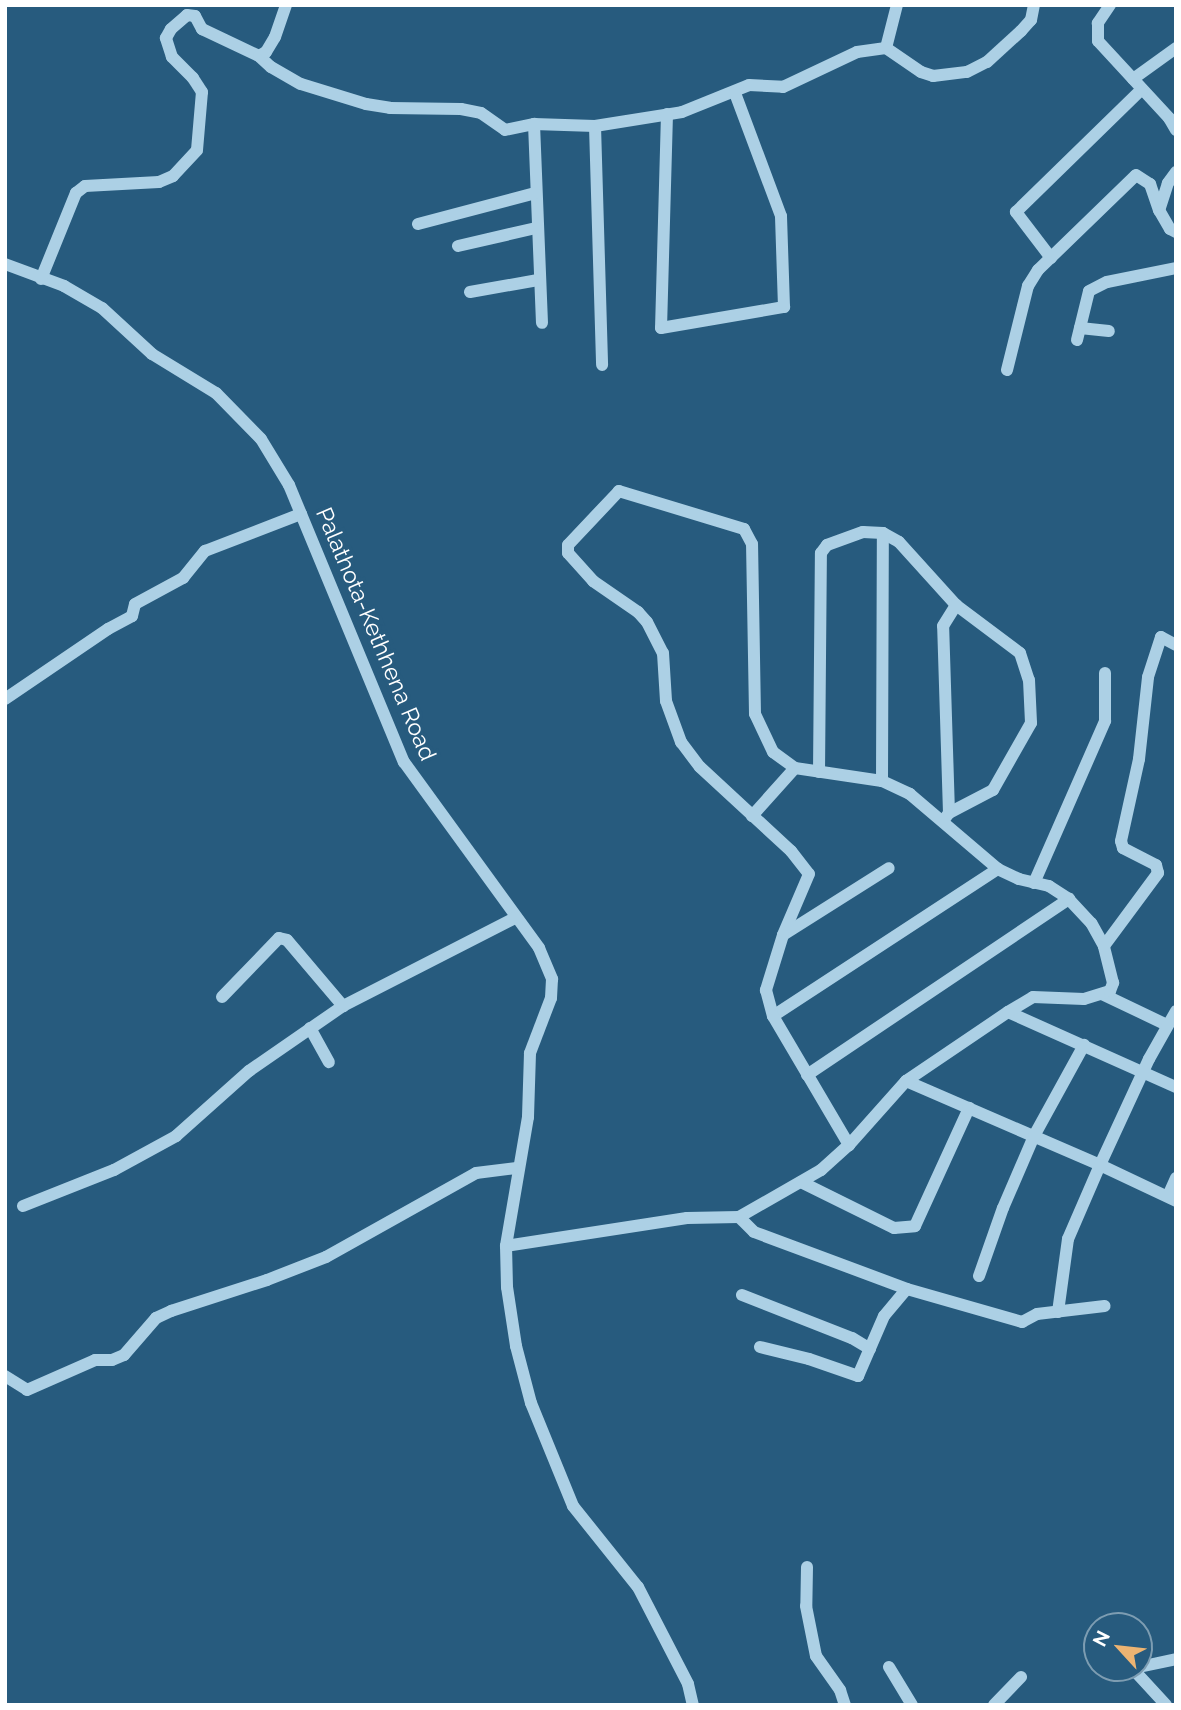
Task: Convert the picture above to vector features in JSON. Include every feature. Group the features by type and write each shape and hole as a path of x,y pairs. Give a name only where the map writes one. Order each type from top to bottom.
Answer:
{"street":[{"path":"259,56 266,52 275,37 286,5"},
{"path":"886,48 897,5"},
{"path":"41,279 76,193 85,186 159,182 173,176 197,150 202,92 193,78 172,57 166,38 171,29 187,15 197,11 202,29 259,56 271,67 301,84 366,104 390,108 461,109 481,113 505,130 534,124 595,126 667,114 735,93 749,85 783,87 857,52 886,48 921,72 933,76 967,72 987,62 1021,31 1031,20 1034,5"},
{"path":"1110,5 1098,23 1098,41 1176,130"},
{"path":"1133,79 1176,48"},
{"path":"1051,258 1016,212 1142,89"},
{"path":"667,114 662,327 784,307 781,216 735,93"},
{"path":"534,124 538,280 542,323"},
{"path":"595,126 602,365"},
{"path":"1159,210 1168,183 1176,172"},
{"path":"1007,370 1028,286 1038,270 1136,175 1150,184 1159,210 1170,229 1176,232"},
{"path":"418,224 535,193"},
{"path":"458,246 536,228"},
{"name":"Palathota-Kethhena Road","path":"5,264 64,286 102,308 152,354 216,393 234,408 272,456 300,514 404,762 539,948 552,979 551,998 530,1053 528,1117 517,1168 506,1246 507,1287 519,1358 531,1403 573,1506 638,1587 688,1684 693,1705"},
{"path":"1109,331 1079,334 1088,291 1107,282 1176,268"},
{"path":"470,292 538,280"},
{"path":"506,1246 687,1218 739,1217 821,1170 849,1145 906,1081 1008,1012 1033,997 1084,999 1110,991 1113,983 1104,946 1091,923 1069,900 1049,886 998,869 946,817 910,794 882,781 795,768 773,752 755,714 752,544 744,529 619,491 568,545 568,553 593,581 638,612 647,622 663,653 666,701 681,742 700,767 791,851 809,874 783,935 766,990 773,1016 849,1145"},
{"path":"5,699 108,629 132,616 135,604 183,578 205,551 300,514"},
{"path":"819,772 821,553 827,545 863,532 883,533 900,542 956,605 1020,653 1029,680 1031,723 993,790 946,817"},
{"path":"882,781 883,533"},
{"path":"946,817 943,626 956,605"},
{"path":"1104,946 1158,873 1156,865 1122,848 1121,841 1141,745 1148,677 1161,637 1176,645"},
{"path":"1034,883 1105,721 1105,674"},
{"path":"752,816 795,768"},
{"path":"783,935 889,868"},
{"path":"773,1016 998,869"},
{"path":"807,1075 1069,900"},
{"path":"23,1206 114,1170 176,1136 249,1071 343,1006 515,918"},
{"path":"222,996 279,938 287,940 343,1006"},
{"path":"1102,994 1167,1024"},
{"path":"1058,1312 1068,1239 1143,1072 1176,1011"},
{"path":"1008,1012 1176,1087"},
{"path":"310,1028 329,1062"},
{"path":"979,1276 1003,1208 1034,1136 1084,1045"},
{"path":"906,1081 1172,1198 1176,1178"},
{"path":"800,1182 894,1228 915,1226 969,1108"},
{"path":"5,1376 27,1390 95,1360 112,1360 124,1354 156,1318 326,1257 476,1173 517,1168"},
{"path":"739,1217 754,1231 908,1289 1022,1322 1037,1314 1105,1306"},
{"path":"760,1347 809,1359 858,1376 884,1315 908,1289"},
{"path":"742,1295 852,1338 870,1349"},
{"path":"807,1567 806,1606 816,1656 840,1690 845,1705"},
{"path":"1153,1664 1176,1659"},
{"path":"889,1667 912,1705"},
{"path":"994,1705 1021,1677"},
{"path":"1147,1682 1166,1705"}]}
